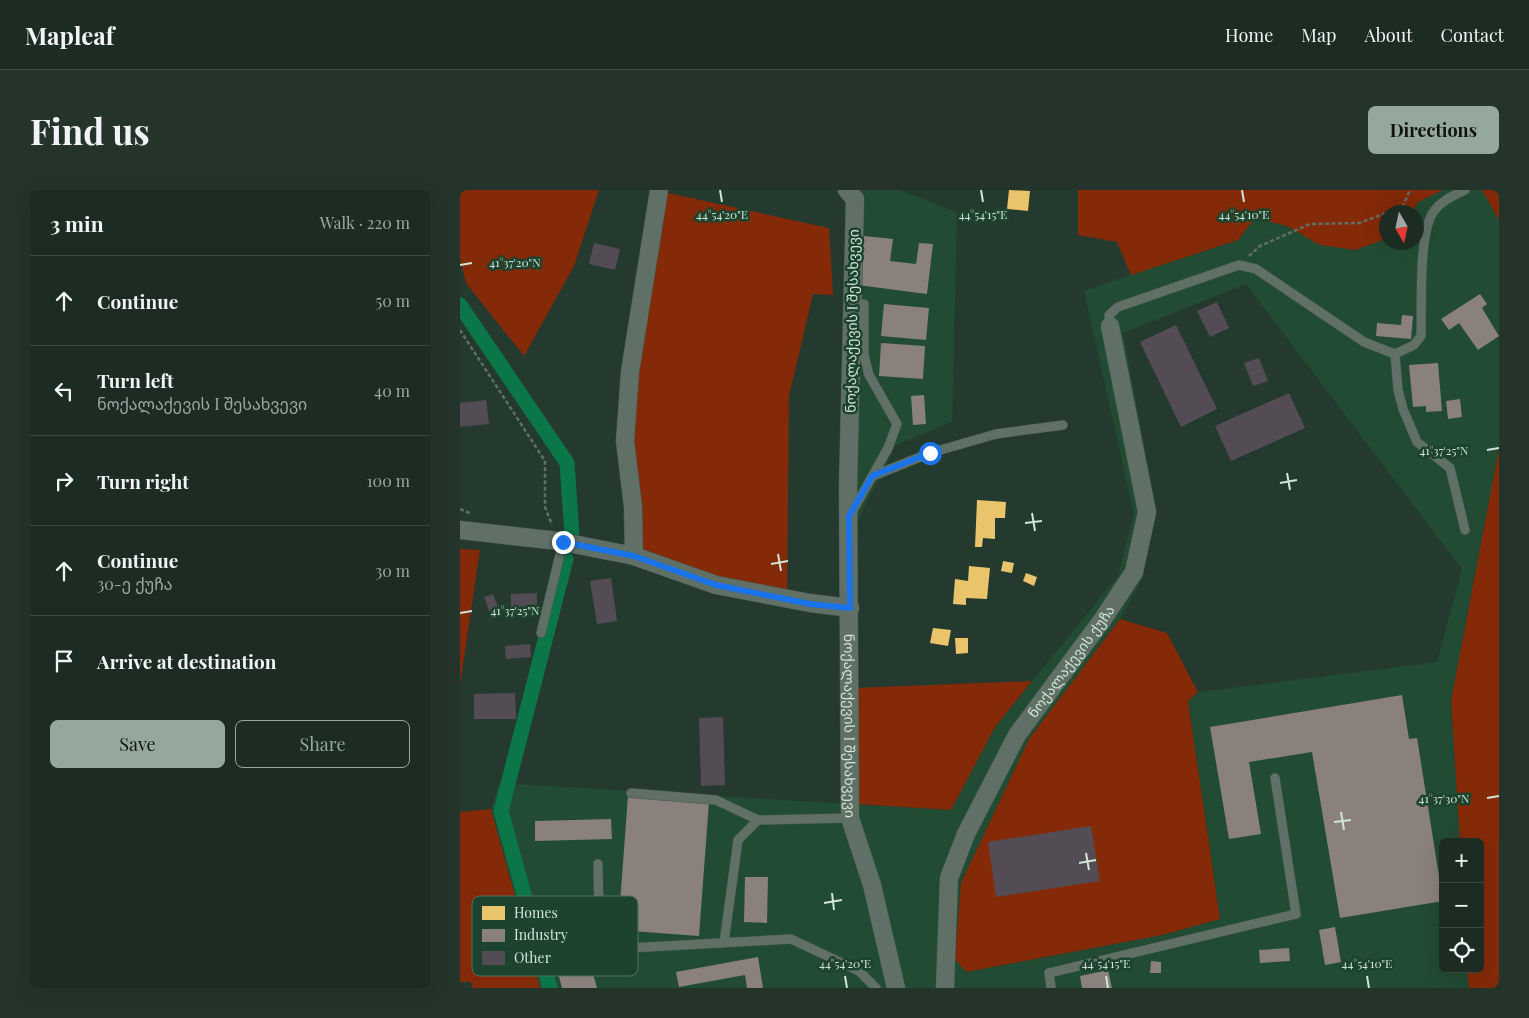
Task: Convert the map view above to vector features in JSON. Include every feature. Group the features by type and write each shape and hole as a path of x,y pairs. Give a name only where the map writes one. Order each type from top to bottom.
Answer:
{"street":[{"path":"634,556 633,507 625,441 629,382 638,308 659,190"},
{"name":"ნოქალაქევის I შესახვევი","path":"854,193 849,516 850,818 872,885 896,988"},
{"name":"ნოქალაქევის ქუჩა","path":"945,988 949,878 966,834 1017,735 1103,620 1134,572 1147,512 1110,326"},
{"path":"460,530 560,541 634,556 716,585 810,604 850,608"}],"lane":[{"path":"1110,326 1110,315 1118,307 1239,265 1256,269 1364,342 1395,354 1414,345 1421,336 1424,234 1432,213 1444,201 1465,190"},
{"path":"849,516 888,448 897,424 868,368 864,355 864,304"},
{"path":"1395,354 1398,390 1403,409 1417,442 1450,468 1465,530"},
{"path":"872,476 930,453 996,434 1063,425"},
{"path":"541,633 560,541"},
{"path":"1051,988 1048,973 1296,914 1275,778"},
{"path":"631,793 716,800 758,820 850,818"},
{"path":"724,943 738,840 758,820"},
{"path":"598,864 599,896"},
{"path":"638,948 791,939 859,971 876,988"}],"path":[{"path":"1403,205 1410,190"},
{"path":"1239,265 1260,246 1310,224 1359,223 1379,216"},
{"path":"460,330 545,461 546,507 560,541"}],"shaded area":[{"path":"460,190 599,190 574,266 524,356 466,283 460,258"},
{"path":"861,190 899,190 957,212 952,422 896,445 856,524 848,477 845,209"},
{"path":"1078,190 1443,190 1418,202 1416,205 1379,205 1379,241 1355,250 1320,245 1287,226 1255,218 1238,240 1131,275 1117,242 1078,235"},
{"path":"1443,190 1482,190 1499,220 1499,449 1451,701 1460,838 1439,838 1439,973 1467,973 1469,988 540,988 537,976 638,976 638,896 515,896 491,809 499,783 951,810 995,727 1118,576 1134,514 1084,291 1189,254 1238,240 1255,218 1287,226 1320,245 1355,250 1379,241 1379,250 1424,250 1424,205 1416,205 1418,202","holes":["1246,284 1462,569 1437,662 1198,692 1188,701 1220,919 1162,935 966,972 955,959 961,883 1029,739 1120,619 1143,577 1156,508 1123,333"]},
{"path":"1482,190 1499,190 1499,220"},
{"path":"668,193 829,228 833,295 813,294 789,396 787,595 712,582 643,552 631,436 644,308"},
{"path":"1499,449 1499,988 1469,988 1467,973 1484,973 1484,838 1460,838 1451,701"},
{"path":"460,549 480,550 460,685"},
{"path":"1120,619 1167,633 1198,692 1188,701 1220,919 1162,935 966,972 955,959 961,883 1029,739"},
{"path":"1032,681 995,727 951,810 856,804 855,688"},
{"path":"491,809 515,896 472,896 472,976 537,976 540,988 473,988 471,982 460,982 460,812"}],"building: Homes":[{"path":"1009,190 1030,191 1028,211 1007,209"},
{"path":"977,500 1006,502 1005,518 995,518 995,539 983,538 982,547 975,547"},
{"path":"1003,561 1014,563 1012,573 1001,571"},
{"path":"969,566 990,568 987,599 966,598 966,605 953,604 955,579 968,581"},
{"path":"1026,573 1037,577 1034,586 1023,581"},
{"path":"933,628 951,630 948,646 930,643"},
{"path":"955,638 968,638 968,653 956,654"}],"building: Industry":[{"path":"864,236 893,239 890,261 916,264 919,243 933,244 927,294 858,285"},
{"path":"1480,294 1487,304 1482,308 1499,336 1478,350 1459,323 1449,330 1441,319"},
{"path":"884,304 929,308 926,340 881,336"},
{"path":"1402,315 1413,316 1411,339 1376,336 1377,323 1401,325"},
{"path":"881,343 925,346 923,379 879,376"},
{"path":"1438,363 1442,411 1426,412 1426,406 1413,407 1409,365"},
{"path":"924,395 926,424 913,425 911,396"},
{"path":"1460,399 1462,417 1448,419 1446,401"},
{"path":"1402,695 1409,739 1417,738 1439,876 1439,902 1340,918 1312,752 1249,762 1261,834 1229,839 1210,727"},
{"path":"628,796 709,802 699,936 638,931 638,896 621,896"},
{"path":"611,819 612,839 535,841 535,821"},
{"path":"745,877 768,877 767,923 744,922"},
{"path":"1335,927 1341,962 1325,965 1319,930"},
{"path":"1289,948 1290,961 1260,963 1259,950"},
{"path":"758,957 763,988 747,988 745,975 679,987 676,972"},
{"path":"1151,961 1161,962 1161,973 1150,973"},
{"path":"1108,970 1112,988 1082,988 1080,976"},
{"path":"559,976 594,976 597,988 562,988"}],"building: Other":[{"path":"594,243 620,249 615,270 589,264"},
{"path":"1217,302 1229,328 1210,337 1197,311"},
{"path":"1176,325 1217,409 1181,427 1140,342"},
{"path":"1259,358 1268,381 1253,386 1244,363"},
{"path":"1289,393 1305,428 1231,461 1215,426"},
{"path":"486,400 489,424 460,427 460,403"},
{"path":"611,578 617,621 597,624 590,581"},
{"path":"537,593 537,614 511,614 511,594"},
{"path":"493,594 501,615 492,619 484,597"},
{"path":"530,644 531,657 506,659 505,646"},
{"path":"515,693 516,719 474,719 474,694"},
{"path":"723,717 725,785 701,786 699,718"},
{"path":"1091,826 1100,881 996,897 988,842"}],"waterway":[{"path":"460,305 567,463 572,535"},
{"path":"525,896 501,811 566,559"},
{"path":"547,976 550,988"}],"route":[{"path":"563,542 634,556 716,585 810,604 850,608 849,516 872,476 930,453"}]}
